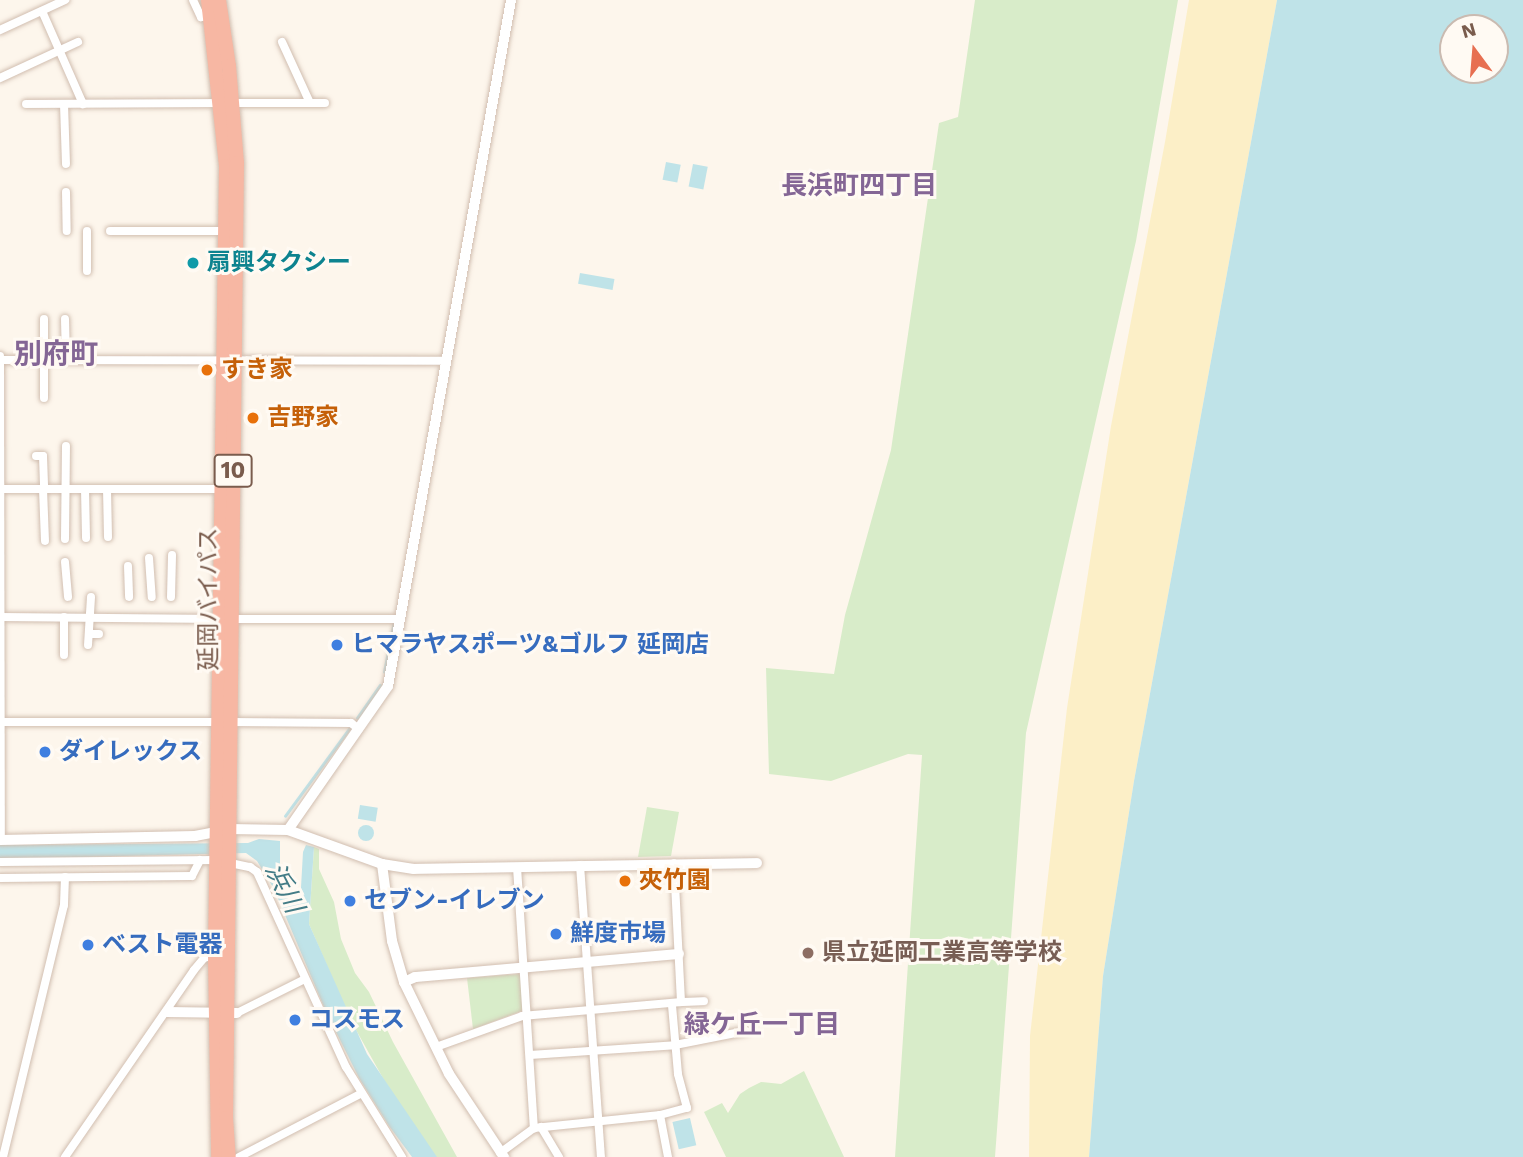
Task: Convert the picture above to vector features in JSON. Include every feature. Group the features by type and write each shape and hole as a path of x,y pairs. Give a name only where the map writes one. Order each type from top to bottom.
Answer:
{"highway":[{"name":"延岡バイパス","path":"208,0 217,10 227,103 237,163 222,489 226,619"},
{"name":"延岡バイパス","path":"227,103 225,231 229,361 223,858 229,1157"},
{"name":"延岡バイパス","path":"218,1157 227,1013 215,955 223,858"}],"street":[{"path":"0,30 65,0"},
{"path":"193,0 201,17 217,10"},
{"path":"288,830 388,686 511,0"},
{"path":"42,11 83,104"},
{"path":"282,42 310,103"},
{"path":"0,78 78,43"},
{"path":"26,104 325,103"},
{"path":"64,104 66,163"},
{"path":"66,192 67,232"},
{"path":"88,231 88,271"},
{"path":"110,231 225,231"},
{"path":"44,319 44,398"},
{"path":"65,319 66,360"},
{"path":"446,361 1,359 1,840 195,836 288,830 382,864 414,869 757,863"},
{"path":"65,540 66,446"},
{"path":"36,456 43,456 45,541"},
{"path":"2,489 222,489"},
{"path":"85,489 86,538"},
{"path":"107,489 108,537"},
{"path":"171,597 172,555"},
{"path":"149,558 152,597"},
{"path":"65,562 68,597"},
{"path":"128,566 129,597"},
{"path":"88,645 91,597"},
{"path":"1,617 400,619"},
{"path":"64,617 64,655"},
{"path":"89,634 99,634"},
{"path":"1,722 351,723 359,729"},
{"path":"0,862 223,858 250,866 257,872 360,1094 402,1157"},
{"path":"0,878 192,876 200,860"},
{"path":"674,863 681,1002"},
{"path":"382,864 392,941 404,982 468,1104 502,1155 538,1128 660,1115 687,1108 678,1074 672,1005"},
{"path":"580,865 601,1157"},
{"path":"517,867 530,1055 538,1128 559,1157"},
{"path":"3,1157 64,905 65,877"},
{"path":"404,982 415,977 679,954"},
{"path":"65,1157 204,958 215,955"},
{"path":"166,1012 227,1013 305,979"},
{"path":"436,1047 527,1016 704,1000"},
{"path":"530,1055 675,1045 746,1031"},
{"path":"239,1157 360,1094"},
{"path":"660,1115 668,1157"}],"green space":[{"path":"975,0 1178,0 1136,241 1026,733 995,1157 895,1157 922,755 908,754 831,781 769,774 766,668 834,674 845,615 891,450 939,123 958,117"},
{"path":"647,807 679,812 671,856 638,857"},
{"path":"314,847 319,849 319,869 334,902 341,939 355,973 369,992 393,1042 457,1157 436,1157 430,1150 384,1080 351,1021 309,924"},
{"path":"521,974 524,1010 473,1029 467,978"},
{"path":"804,1071 844,1157 726,1157 704,1112 722,1103 728,1113 740,1094 749,1088 761,1082 781,1084"}],"sand":[{"path":"1189,0 1277,0 1134,781 1103,976 1089,1157 1029,1157 1030,1036 1067,708 1111,426"}],"water":[{"path":"1277,0 1523,0 1523,1157 1089,1157 1103,976 1134,781"},
{"path":"666,162 681,165 677,183 663,180"},
{"path":"693,164 708,167 703,189 689,187"},
{"path":"580,273 614,279 613,290 578,284"},
{"path":"360,805 378,808 376,822 358,819"},
{"path":"366,825 372,827 372,839 366,841 360,839 358,833 360,827"},
{"name":"浜川","path":"259,839 280,841 280,865 300,905 303,852 306,845 314,847 309,924 367,1054 437,1157 412,1157 389,1126 359,1078 327,1014 274,889 257,861 246,853 0,859 0,845 248,843"},
{"path":"690,1118 696,1145 679,1149 672,1122"}],"waterway":[{"path":"384,672 394,621"},
{"path":"357,718 380,685"},
{"path":"285,816 349,729"}],"place":[{"name":"扇興タクシー","path":"193,263"},
{"name":"すき家","path":"207,370"},
{"name":"吉野家","path":"253,418"},
{"name":"ヒマラヤスポーツ&ゴルフ 延岡店","path":"337,645"},
{"name":"ダイレックス","path":"45,752"},
{"name":"夾竹園","path":"625,881"},
{"name":"セブン-イレブン","path":"350,901"},
{"name":"鮮度市場","path":"556,934"},
{"name":"ベスト電器","path":"88,945"},
{"name":"県立延岡工業高等学校","path":"808,953"},
{"name":"コスモス","path":"295,1020"}],"district":[{"name":"長浜町四丁目","path":"859,186"},
{"name":"別府町","path":"56,354"},
{"name":"緑ケ丘一丁目","path":"762,1025"}]}
